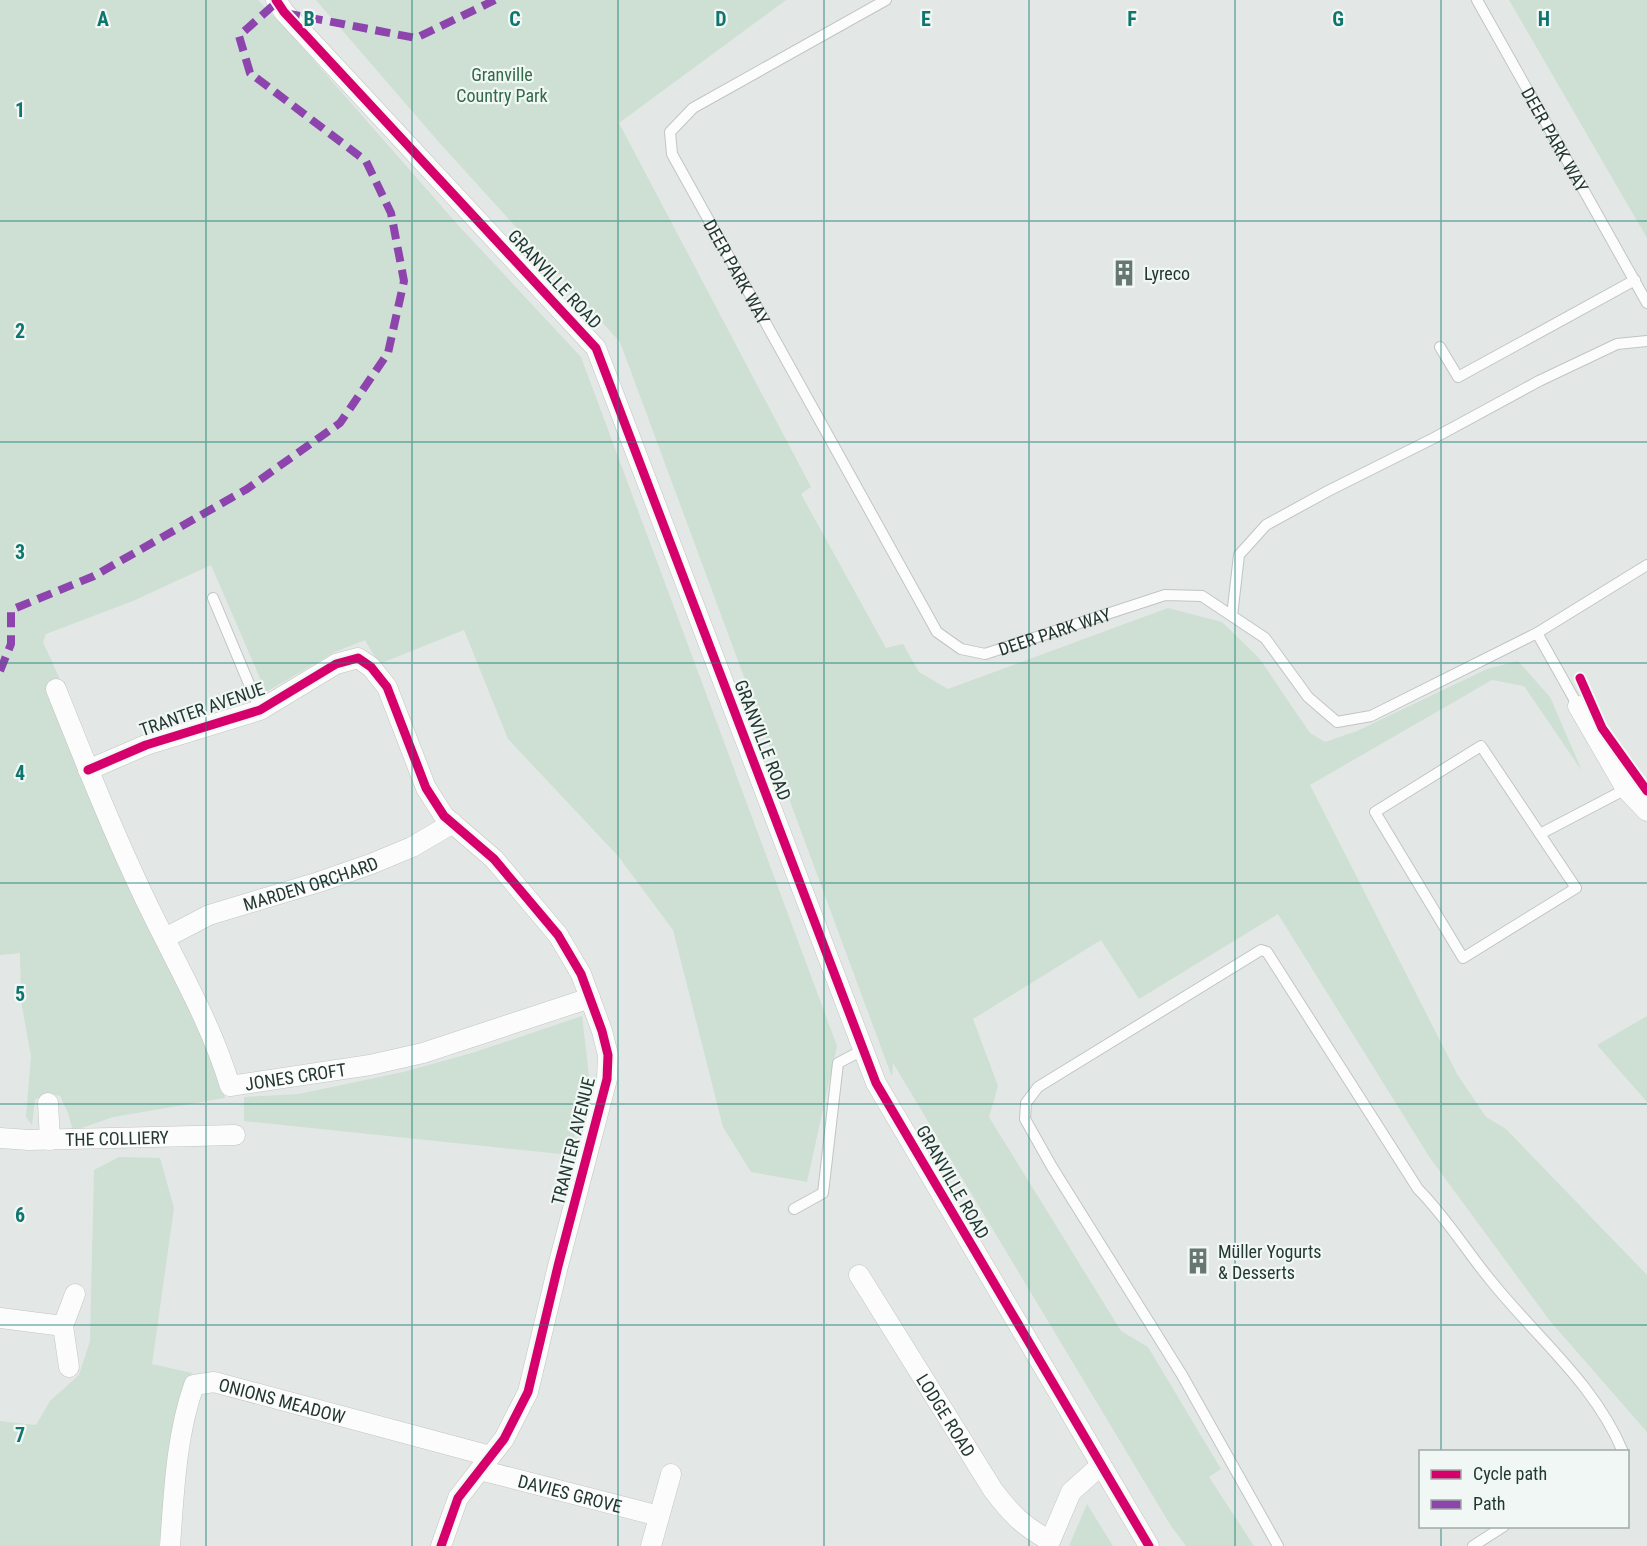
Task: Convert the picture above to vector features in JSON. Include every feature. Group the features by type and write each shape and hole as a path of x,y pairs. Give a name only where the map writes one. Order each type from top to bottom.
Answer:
{"street":[{"name":"GRANVILLE ROAD","path":"276,0 284,12 596,348 876,1083 1149,1546"},
{"name":"TRANTER AVENUE","path":"88,770 146,745 260,710 336,664 358,658 371,667 387,687 426,788 444,816 494,859 558,935 581,974 602,1031 608,1055 607,1079 528,1392 504,1439 458,1498 441,1546"},
{"name":"JONES CROFT","path":"56,689 121,850 189,984 219,1051 230,1086 370,1065 423,1053 590,998"},
{"path":"1578,706 1626,789 1647,811"},
{"name":"MARDEN ORCHARD","path":"165,938 209,915 371,864 412,847 453,823"},
{"path":"48,1103 50,1140"},
{"name":"THE COLLIERY","path":"0,1138 50,1140 235,1135"},
{"name":"LODGE ROAD","path":"859,1275 993,1490 1011,1513 1030,1530 1049,1543 1071,1492 1101,1465"},
{"path":"69,1367 63,1326 75,1294"},
{"path":"0,1318 63,1326"},
{"name":"ONIONS MEADOW","path":"170,1546 176,1468 187,1405 194,1385 214,1382 485,1463"},
{"name":"DAVIES GROVE","path":"485,1463 659,1516"},
{"path":"651,1546 670,1474"}],"lane":[{"name":"DEER PARK WAY","path":"886,0 693,108 670,132 672,154 937,632 961,649 985,654 1165,595 1202,596 1265,638 1308,697 1337,722 1371,716 1537,633"},
{"name":"DEER PARK WAY","path":"1478,0 1647,303"},
{"path":"1440,347 1458,377 1635,280"},
{"path":"1232,616 1239,555 1266,525 1539,381 1617,344 1647,341"},
{"path":"1578,706 1537,633 1647,565"},
{"path":"213,598 260,710"},
{"path":"1481,746 1540,834 1576,888 1462,958 1375,812 1481,746"},
{"path":"1540,834 1626,789"},
{"path":"1278,1546 1182,1375 1024,1119 1026,1104 1038,1087 1261,950 1267,952 1418,1189 1434,1205 1490,1281 1576,1375 1613,1428 1622,1450"},
{"path":"794,1209 823,1193 838,1063 863,1050"},
{"path":"1473,1546 1502,1528"}],"green space":[{"path":"0,0 258,0 288,31 458,225 581,357 837,1046 807,1182 751,1172 723,1127 673,930 618,856 508,739 464,630 379,664 365,640 335,652 266,692 211,565 133,601 46,634 43,642 63,686 46,692 111,849 203,1028 225,1098 113,1117 73,1131 60,1096 46,1093 35,1100 32,1125 26,1117 31,1056 21,1001 20,953 0,955"},
{"name":"Granville Country Park","path":"316,0 786,0 619,123 811,487 801,494 886,648 903,644 919,672 948,689 1168,608 1222,622 1259,658 1310,733 1325,742 1357,731 1487,669 1518,661 1550,697 1582,771 1524,686 1492,680 1310,785 1457,1074 1486,1117 1506,1129 1647,1275 1647,1432 1550,1321 1430,1158 1278,914 1139,999 1101,940 973,1019 998,1086 989,1117 1121,1331 1148,1347 1221,1469 1209,1477 1254,1546 1186,1546 1171,1526 893,1063 892,1077 620,342 437,140"},
{"path":"1509,0 1647,0 1647,238"},
{"path":"582,1016 589,1076 570,1155 244,1121 244,1097 299,1094 403,1072 472,1053"},
{"path":"1647,1016 1647,1102 1597,1045"},
{"path":"119,1157 160,1158 174,1208 152,1364 192,1373 176,1429 159,1546 0,1546 0,1421 36,1425 50,1401 79,1375 90,1341 94,1170"},
{"path":"1087,1504 1113,1546 1069,1546"}],"marked path":[{"path":"285,13 416,38 495,0"},
{"path":"0,671 11,644 11,610 94,576 247,489 340,423 388,353 404,281 391,213 366,161 250,73 239,36 277,2"}],"cycle path":[{"path":"276,0 284,12 596,348 876,1083 1149,1546"},
{"path":"88,770 146,745 260,710 336,664 358,658 371,667 387,687 426,788 444,816 494,859 558,935 581,974 602,1031 608,1055 607,1079 528,1392 504,1439 458,1498 441,1546"},
{"path":"1580,678 1602,728 1647,791"}],"place":[{"name":"Lyreco","path":"1124,273"},
{"name":"Müller Yogurts & Desserts","path":"1198,1261"}]}
